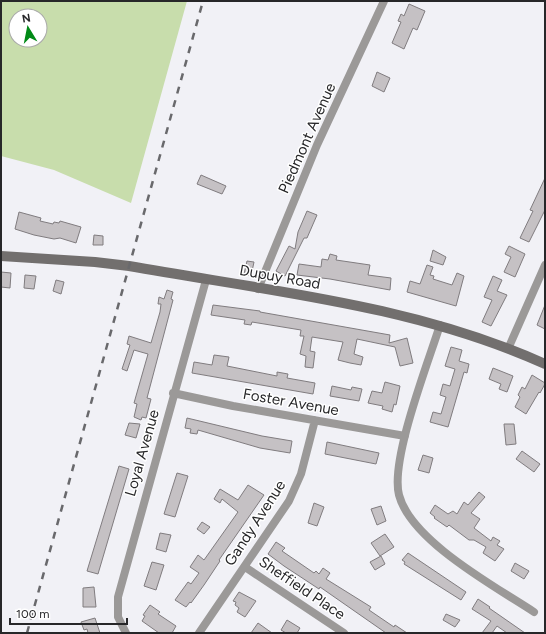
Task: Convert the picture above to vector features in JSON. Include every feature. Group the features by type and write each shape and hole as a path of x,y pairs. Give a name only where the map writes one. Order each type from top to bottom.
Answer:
{"street":[{"name":"Piedmont Avenue","path":"258,289 317,145 384,1"},
{"name":"Dupuy Road","path":"1,256 95,262 386,311 440,325 545,364"},
{"path":"508,349 545,265"},
{"name":"Loyal Avenue","path":"126,633 118,617 118,597 173,393 206,280"},
{"path":"440,325 405,436 398,472 398,485 402,505 407,514 439,547 534,612"},
{"name":"Foster Avenue","path":"173,393 233,406 405,436"},
{"name":"Gandy Avenue","path":"199,633 289,501 296,486 314,420"},
{"name":"Sheffield Place","path":"245,567 344,633"}],"green space":[{"path":"1,1 187,1 131,203 54,170 1,156"}],"building":[{"path":"409,4 425,11 417,30 413,28 404,49 392,43 401,22 398,21 401,14 404,16"},
{"path":"377,72 390,78 384,92 372,86"},
{"path":"201,175 226,186 222,194 197,184"},
{"path":"545,178 545,210 529,242 520,238 533,211 530,210"},
{"path":"307,211 317,215 307,238 304,238 285,276 276,271 289,246 295,249 298,232"},
{"path":"19,212 41,218 40,221 53,224 54,222 59,223 60,221 81,227 76,243 60,238 54,239 34,235 15,229"},
{"path":"94,235 103,236 103,245 93,245"},
{"path":"509,246 525,254 515,277 504,272 511,257 505,254"},
{"path":"433,250 446,257 443,265 430,261"},
{"path":"330,254 337,256 336,260 370,265 368,275 391,278 390,290 330,279 297,275 299,264 321,267 322,259 328,260"},
{"path":"247,261 254,262 251,276 244,274"},
{"path":"427,265 433,267 430,275 434,276 433,279 452,285 457,273 464,276 456,306 407,292 410,281 420,284"},
{"path":"1,272 11,273 10,288 1,287"},
{"path":"25,275 36,276 34,289 24,288"},
{"path":"493,276 502,280 497,291 507,295 491,326 482,322 492,300 484,297"},
{"path":"56,280 64,282 61,294 53,291"},
{"path":"167,290 173,292 171,299 173,300 147,398 151,399 146,418 142,417 141,420 134,417 137,404 134,403 148,354 134,350 127,371 122,369 130,345 127,344 129,336 151,343 160,312 161,304 158,304 159,297 164,299"},
{"path":"213,305 260,311 390,335 389,343 407,338 413,363 400,366 395,347 357,339 354,354 363,357 361,365 338,360 343,342 312,337 310,351 315,352 313,368 305,367 306,356 300,354 304,336 300,336 301,330 252,322 251,325 244,324 245,320 211,315"},
{"path":"545,305 545,329 537,325"},
{"path":"451,347 462,350 459,361 469,364 467,373 464,372 448,427 430,422 433,412 441,414 446,397 440,395 443,384 450,386 455,369 445,366"},
{"path":"214,355 229,357 227,366 277,376 277,372 288,374 287,378 315,383 313,394 192,373 194,362 212,365"},
{"path":"493,368 513,376 507,392 499,389 501,384 489,379"},
{"path":"532,375 545,384 526,414 515,407 520,397 518,395 522,387 525,389"},
{"path":"385,382 400,386 396,405 394,404 392,412 382,409 383,406 368,403 372,391 382,393"},
{"path":"332,386 351,390 352,387 362,389 359,401 330,396"},
{"path":"187,418 262,436 292,441 290,453 260,448 198,430 197,434 190,433 191,429 185,428"},
{"path":"129,423 140,424 136,438 125,435"},
{"path":"504,424 514,424 516,444 506,445"},
{"path":"327,442 379,453 376,464 325,454"},
{"path":"522,451 540,464 534,472 516,459"},
{"path":"423,455 433,458 429,473 418,470"},
{"path":"119,466 129,469 98,574 87,571"},
{"path":"177,473 188,476 175,517 164,514"},
{"path":"248,485 264,495 219,560 220,561 204,585 191,603 190,602 186,607 175,600 188,582 191,584 199,573 190,567 198,555 204,560 238,512 222,499 220,503 214,499 220,489 238,500"},
{"path":"479,492 485,497 471,513 480,519 474,528 491,541 493,537 500,541 497,545 504,549 495,561 483,553 486,547 474,540 469,540 449,525 447,527 434,518 435,517 430,513 435,505 448,514 453,511 457,514 464,502 468,505"},
{"path":"314,503 324,507 317,526 308,523"},
{"path":"381,506 386,521 377,525 371,509"},
{"path":"202,522 210,527 204,534 197,529"},
{"path":"160,533 171,535 166,552 156,549"},
{"path":"385,534 394,547 380,556 371,543"},
{"path":"276,542 285,548 282,551 314,573 316,571 319,574 323,568 330,573 326,579 371,607 369,610 394,627 395,625 407,633 386,633 320,587 319,589 284,566 268,554"},
{"path":"408,553 466,592 461,600 404,564 405,562 402,560"},
{"path":"381,556 385,564 375,570 370,562"},
{"path":"152,562 164,565 156,590 144,586"},
{"path":"515,563 529,571 524,579 511,571"},
{"path":"94,587 96,607 83,607 83,588"},
{"path":"239,592 256,601 245,617 237,612 239,608 235,605 236,602 233,601"},
{"path":"478,599 525,633 507,633 497,626 492,633 482,633 491,621 472,609"},
{"path":"150,605 160,612 158,614 176,626 172,633 159,633 142,621 145,616 143,615"},
{"path":"446,614 460,620 455,627 443,620"},
{"path":"95,618 100,633 88,633 87,629 84,630 81,622"},
{"path":"287,620 300,628 297,633 286,633 281,630"},
{"path":"258,623 272,633 251,633"}],"railway":[{"path":"27,633 203,1"}]}
